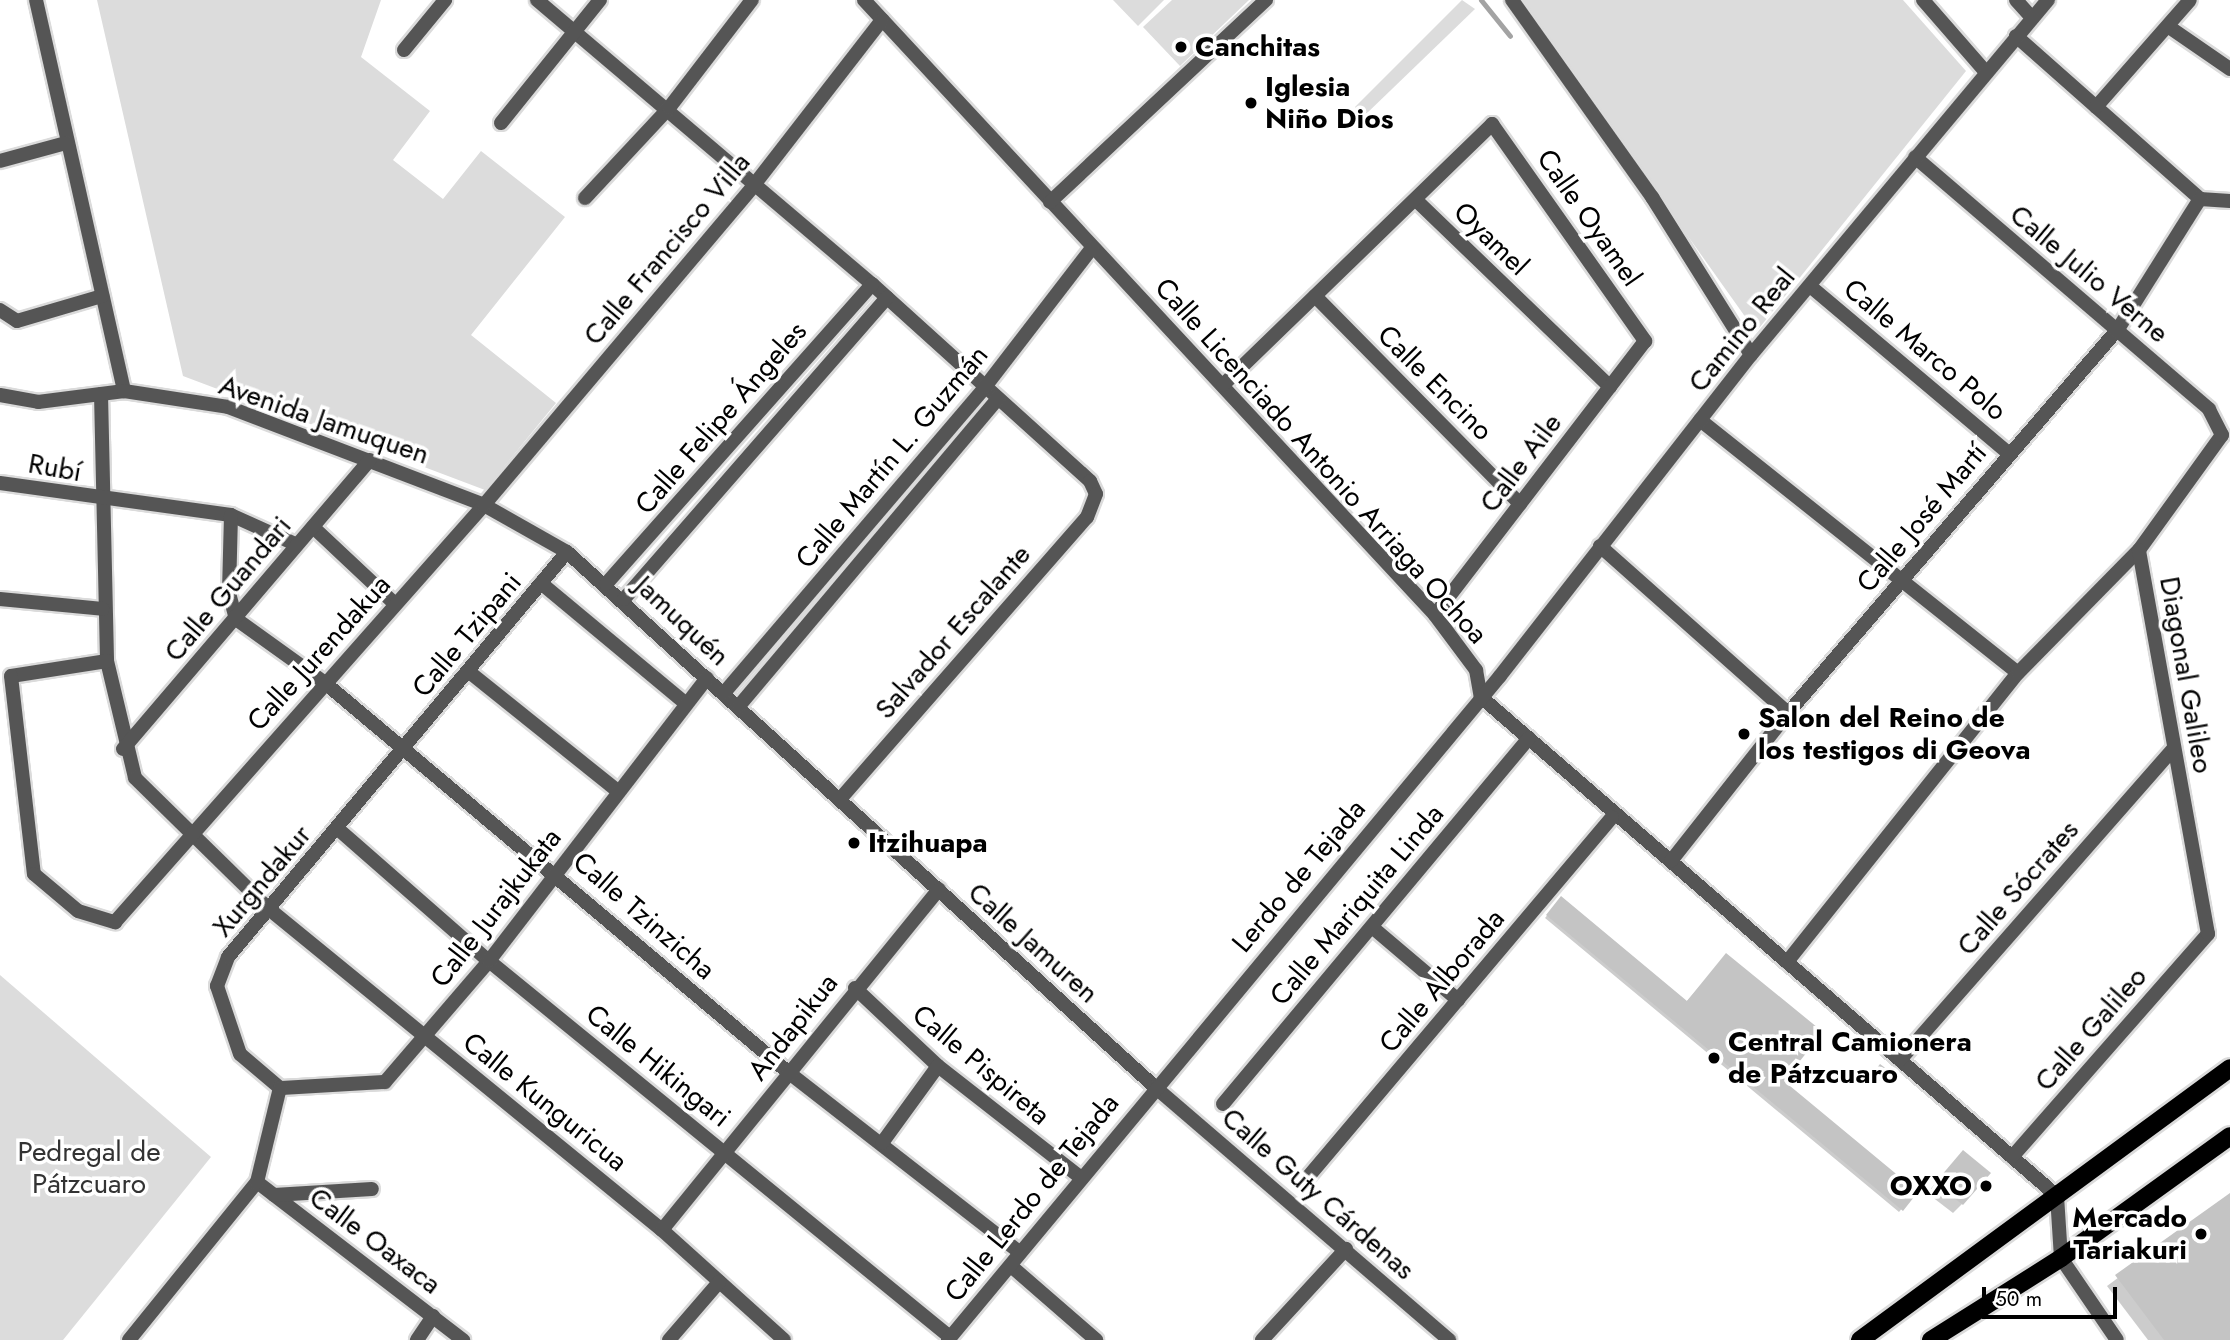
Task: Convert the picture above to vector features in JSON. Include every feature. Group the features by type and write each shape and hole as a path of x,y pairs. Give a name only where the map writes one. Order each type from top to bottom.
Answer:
{"main road":[{"path":"1860,1340 2230,1068"},
{"path":"1931,1340 2061,1258 2230,1136"}],"street":[{"path":"36,0 66,143 124,391"},
{"path":"404,50 445,0"},
{"path":"537,0 669,108 754,185 872,284 998,398"},
{"path":"501,123 600,0"},
{"path":"585,198 669,108 752,0"},
{"name":"Calle Licenciado Antonio Arriaga Ochoa","path":"864,0 1436,615 1476,670 1481,697"},
{"path":"1051,202 1266,0"},
{"path":"1512,0 1652,197 1751,355"},
{"path":"1923,0 1985,71"},
{"path":"2015,0 2032,18"},
{"name":"Camino Real","path":"1481,697 1751,355 1985,71 2048,0"},
{"path":"2096,107 2190,0"},
{"name":"Calle Francisco Villa","path":"484,505 754,185 882,20"},
{"path":"2169,27 2230,69"},
{"path":"2015,36 2200,199 2230,201"},
{"name":"Oyamel","path":"1492,124 1417,201 1610,387"},
{"name":"Calle Oyamel","path":"1492,124 1645,341"},
{"path":"0,160 66,143"},
{"name":"Calle Julio Verne","path":"1915,157 2209,409 2222,435 2139,550"},
{"name":"Calle José Martí","path":"1671,862 1788,713 1900,584 2008,453 2118,329 2200,199"},
{"path":"1223,385 1417,201"},
{"name":"Calle Martín L. Guzmán","path":"724,693 985,387 1092,248"},
{"name":"Calle Felipe Ángeles","path":"606,584 872,284"},
{"name":"Calle Marco Polo","path":"1810,286 2008,453"},
{"path":"0,310 17,321 102,296"},
{"name":"Calle Encino","path":"1315,296 1521,504"},
{"name":"Calle Felipe Ángeles","path":"624,599 887,298"},
{"name":"Calle Aile","path":"1436,615 1645,341"},
{"name":"Avenida Jamuquen","path":"0,395 38,402 124,391 228,407 484,505 567,552 606,584"},
{"name":"Calle Kunguricua","path":"100,394 103,609 107,661 123,749 135,778 269,909 662,1230 784,1340"},
{"name":"Calle Martín L. Guzmán","path":"739,706 998,398"},
{"name":"Salvador Escalante","path":"840,799 1087,517 1096,494 1090,481 998,398"},
{"path":"1700,420 1900,584 2018,673"},
{"path":"733,441 750,456"},
{"name":"Calle Guandari","path":"123,749 370,460"},
{"name":"Rubí","path":"0,483 101,502 231,515 297,545"},
{"name":"Calle Jurendakua","path":"107,661 11,676 32,861 44,888 78,911 115,922 126,917 190,834 484,505"},
{"path":"231,515 229,593 236,620"},
{"path":"313,527 395,604"},
{"path":"855,539 868,553"},
{"path":"1600,546 1788,713"},
{"path":"1787,962 2018,673 2139,550"},
{"name":"Diagonal Galileo","path":"2139,550 2208,934"},
{"name":"Calle Tzipani","path":"404,748 567,552"},
{"path":"541,583 685,703"},
{"name":"Jamuquén","path":"606,584 724,693"},
{"path":"0,599 103,609"},
{"name":"Calle Tzinzicha","path":"236,620 325,683 556,873 789,1072 1019,1252"},
{"path":"468,671 618,791"},
{"name":"Calle Jurajkukata","path":"280,1088 386,1083 489,961 685,703 707,678"},
{"name":"Calle Jamuren","path":"724,693 1155,1087"},
{"path":"1481,697 1529,738 1612,817 1671,862 2057,1196 2061,1258 2117,1340"},
{"name":"Lerdo de Tejada","path":"1155,1087 1481,697"},
{"name":"Calle Mariquita Linda","path":"1223,1104 1529,738"},
{"name":"Xurgndakur","path":"280,1088 240,1054 217,986 229,957 404,748"},
{"name":"Calle Sócrates","path":"1900,1060 2174,748"},
{"name":"Calle Alborada","path":"1308,1177 1612,817"},
{"name":"Calle Hikingari","path":"338,830 489,961 727,1153 949,1338"},
{"name":"Andapikua","path":"662,1230 727,1153 855,988 939,889"},
{"path":"1372,927 1458,1000"},
{"name":"Calle Galileo","path":"2012,1157 2208,934"},
{"name":"Calle Pispireta","path":"855,988 939,1066 1079,1176"},
{"path":"882,1143 939,1066"},
{"name":"Calle Lerdo de Tejada","path":"949,1338 1011,1266 1079,1176 1155,1087"},
{"name":"Calle Guty Cárdenas","path":"1155,1087 1449,1340"},
{"path":"129,1340 257,1182 280,1088"},
{"name":"Calle Oaxaca","path":"257,1182 463,1340"},
{"path":"274,1195 372,1189"},
{"path":"1262,1340 1346,1249"},
{"path":"1011,1266 1096,1340"},
{"path":"669,1340 719,1282"},
{"path":"417,1340 433,1316"}],"green space":[{"path":"97,0 381,0 361,57 430,111 393,160 443,199 481,151 565,217 471,335 556,403 485,490 183,376"},
{"path":"1113,0 1164,0 1138,26"},
{"name":"Canchitas","path":"1172,0 1249,0 1180,66 1143,27"},
{"path":"1462,0 1475,9 1364,116 1355,107"},
{"path":"1520,0 1903,0 1966,71 1756,332"},
{"name":"Pedregal de Pátzcuaro","path":"0,975 211,1157 63,1340 0,1340"}],"building":[{"path":"1561,896 1687,1001 1726,953 1823,1032 1784,1081 1918,1192 1903,1211 1546,915"},
{"path":"1880,1064 1888,1070 1878,1083 1870,1077"},
{"path":"1963,1150 1991,1173 1963,1205 1935,1183"},
{"name":"Mercado Tariakuri","path":"2230,1193 2230,1340 2164,1340 2115,1275"}],"waterway":[{"path":"1481,0 1510,36"}],"place":[{"name":"Canchitas","path":"1181,47"},
{"name":"Iglesia Niño Dios","path":"1251,103"},
{"name":"Salon del Reino de los testigos di Geova","path":"1744,734"},
{"name":"Itzihuapa","path":"854,843"},
{"name":"Central Camionera de Pátzcuaro","path":"1714,1058"},
{"name":"OXXO","path":"1986,1186"},
{"name":"Mercado Tariakuri","path":"2201,1234"}]}
